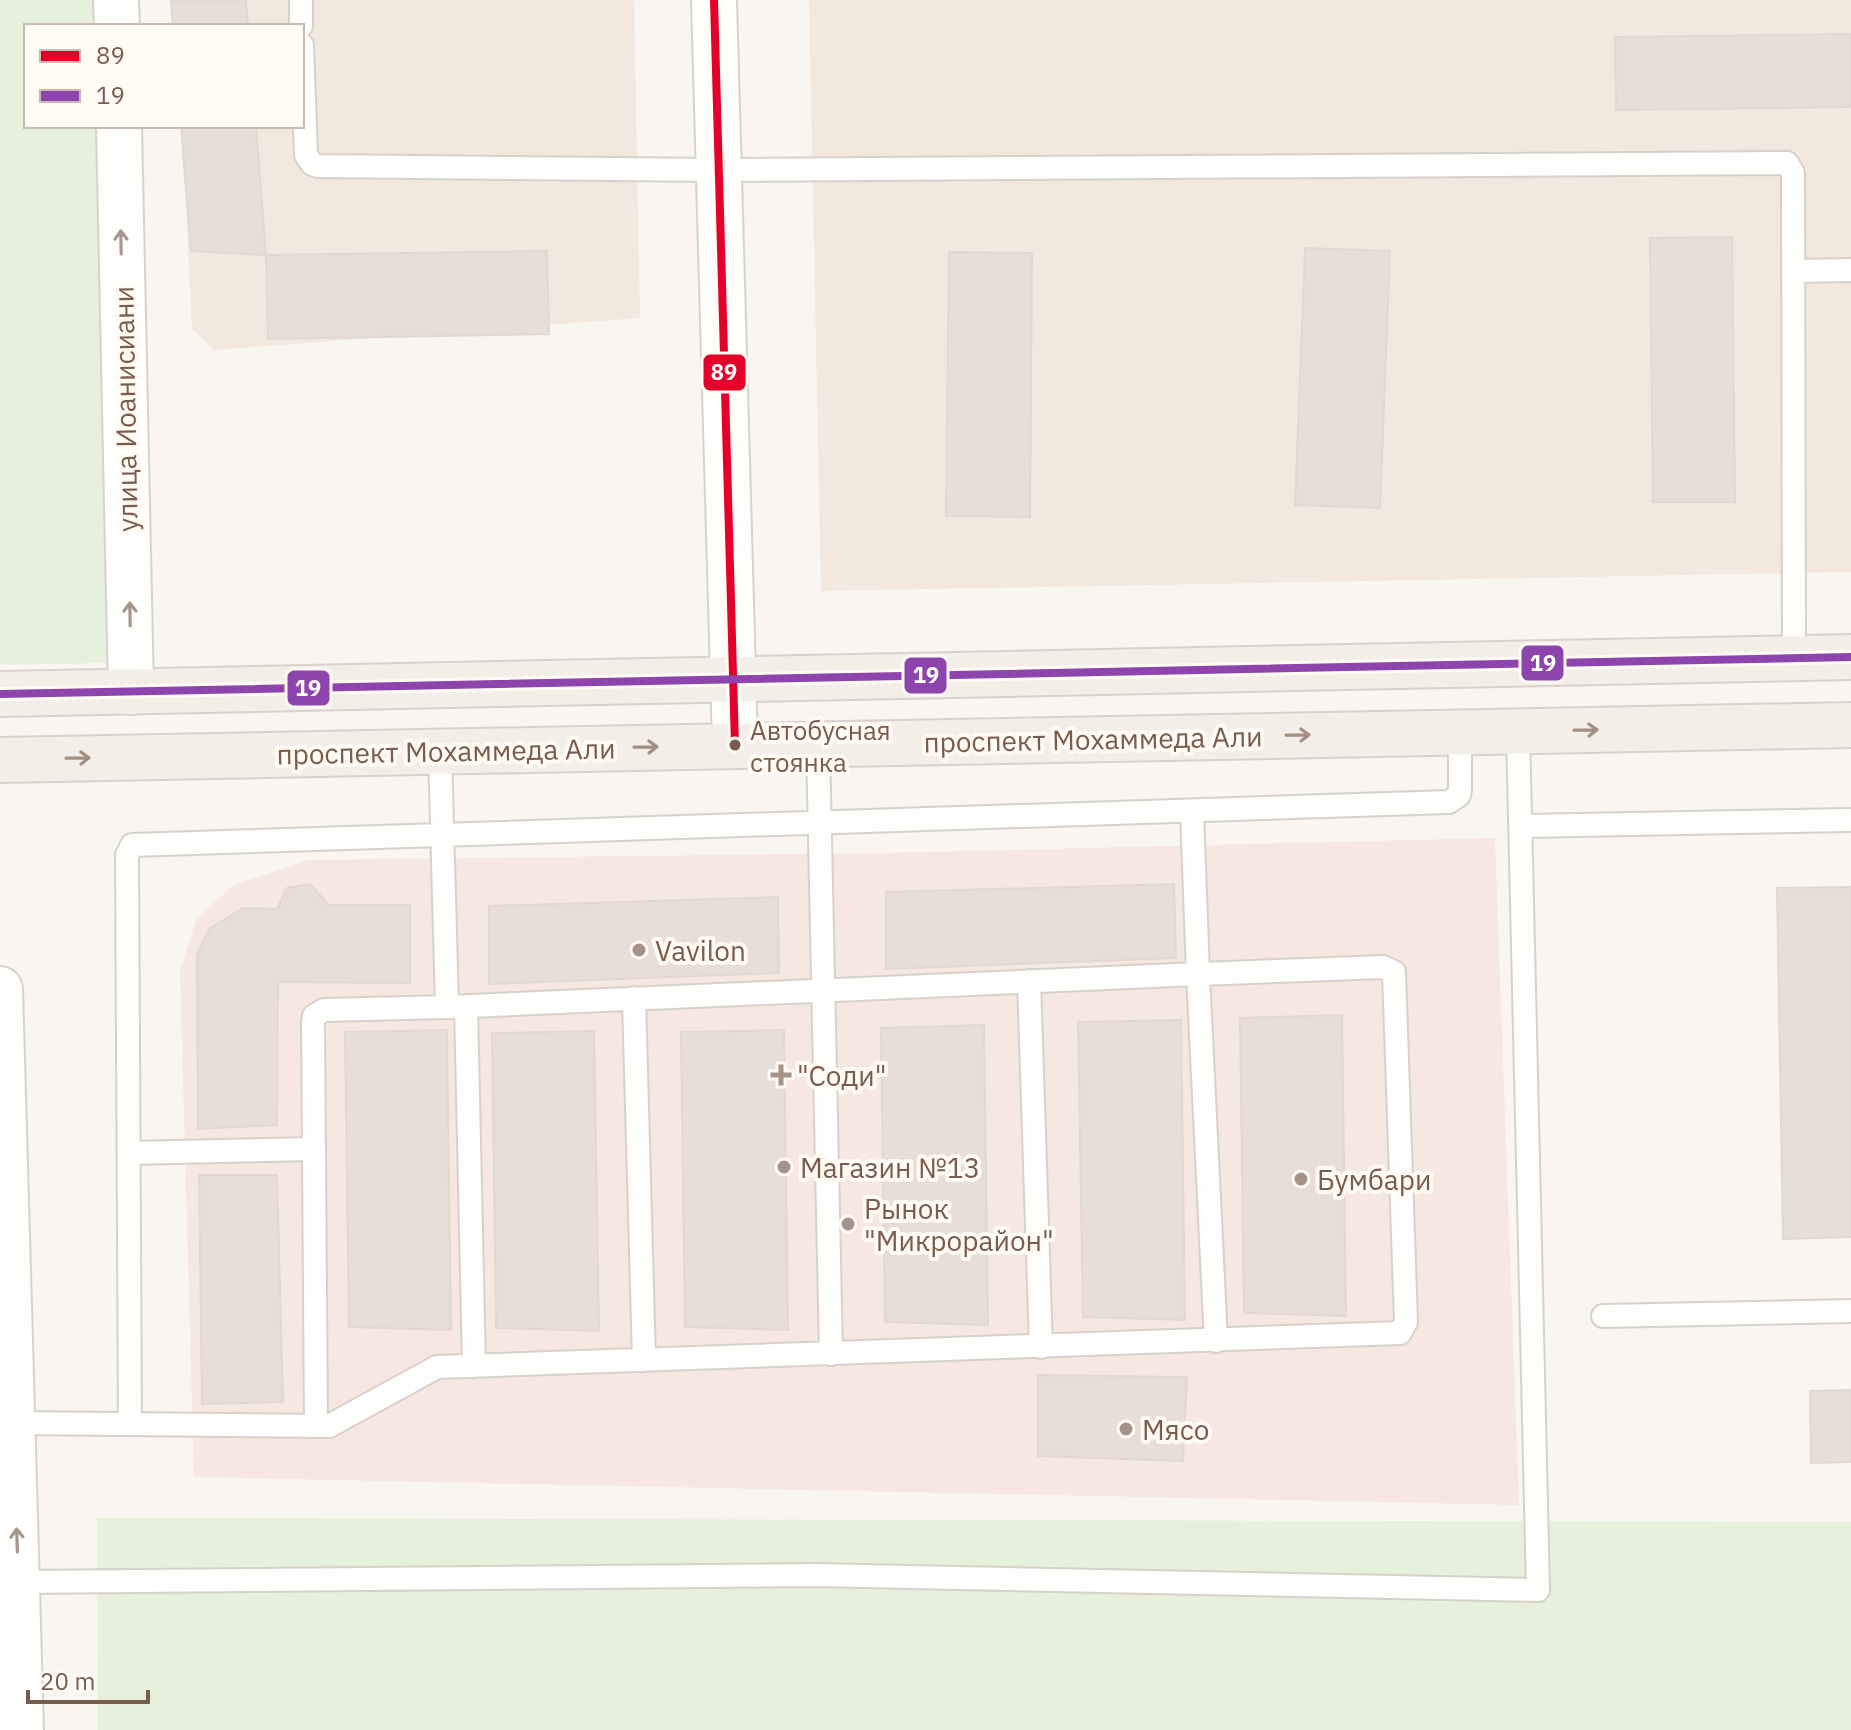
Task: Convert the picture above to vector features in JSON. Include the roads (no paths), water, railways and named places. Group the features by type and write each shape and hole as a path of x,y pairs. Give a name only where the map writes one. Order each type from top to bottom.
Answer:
{"main road":[{"path":"0,694 1851,657"},
{"name":"проспект Мохаммеда Али","path":"0,760 1851,725"}],"street":[{"path":"116,0 117,24"},
{"path":"714,0 735,745"},
{"name":"улица Иоанисиани","path":"119,128 131,692"},
{"path":"0,989 21,1730"}],"lane":[{"path":"301,0 301,24"},
{"path":"304,100 306,155 312,164 719,170 1787,163 1793,173 1794,657"},
{"path":"1793,271 1851,270"},
{"path":"18,1582 815,1575 1538,1590 1518,731"},
{"path":"130,1424 127,855 132,845 1449,802 1459,795 1460,789 1460,732"},
{"path":"818,744 831,1354"},
{"path":"440,751 442,833 456,1006 474,1366"},
{"path":"1192,812 1216,1341"},
{"path":"1520,826 1851,820"},
{"path":"13,1423 316,1426 329,1426 432,1369 474,1366 1394,1335 1404,1329 1394,972 1383,967 324,1010 314,1016 316,1426"},
{"path":"1029,981 1041,1347"},
{"path":"634,998 644,1360"},
{"path":"129,1153 313,1149"},
{"path":"1603,1316 1851,1311"}],"place":[{"name":"Автобусная стоянка","path":"735,745"},
{"name":"Vavilon","path":"639,950"},
{"name":"\"Соди\"","path":"781,1075"},
{"name":"Магазин №13","path":"784,1167"},
{"name":"Бумбари","path":"1301,1179"},
{"name":"Рынок \"Микрорайон\"","path":"848,1224"},
{"name":"Мясо","path":"1126,1429"}]}
